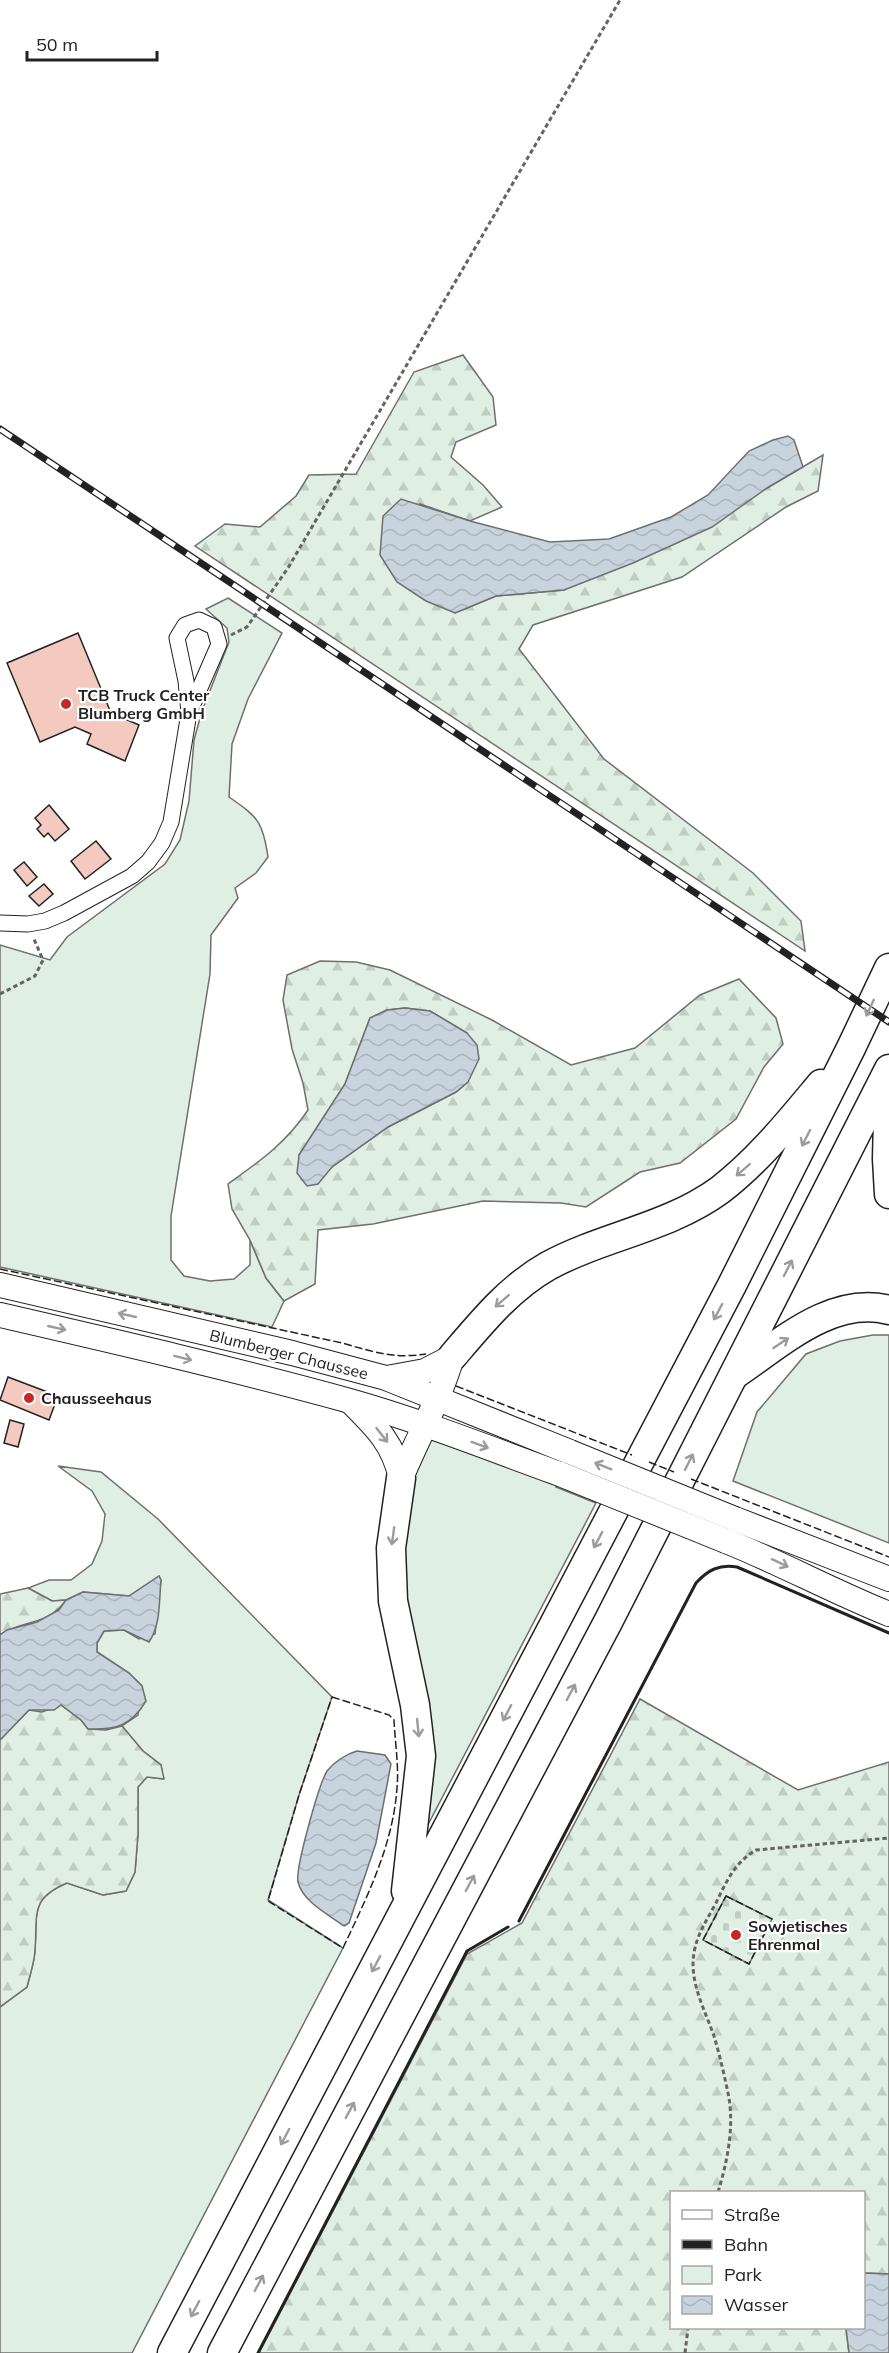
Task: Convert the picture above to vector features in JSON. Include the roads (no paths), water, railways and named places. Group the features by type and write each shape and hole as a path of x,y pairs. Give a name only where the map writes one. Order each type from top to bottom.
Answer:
{"highway":[{"path":"172,2353 727,1295 889,968"},
{"path":"452,1357 495,1307 521,1284 549,1266 641,1230 688,1208 719,1190 755,1159 778,1135 851,1048"},
{"path":"889,1070 887,1159 889,1194"},
{"path":"222,2353 609,1620 889,1070"},
{"path":"732,1376 804,1327 832,1312 860,1307 889,1310"},
{"path":"401,1478 391,1548 393,1601 415,1705 421,1756 403,1912"}],"main road":[{"name":"Blumberger Chaussee","path":"0,1285 292,1353 386,1378 889,1579"},
{"name":"Blumberger Chaussee","path":"0,1315 139,1347 350,1401 425,1424 560,1474 774,1560 856,1601 889,1614"},
{"path":"386,1378 425,1371 452,1357"},
{"path":"401,1478 438,1399 452,1357"},
{"path":"350,1401 389,1444 401,1478"}],"street":[{"path":"0,923 28,924 45,921 64,913 132,876 148,862 162,843 171,822 189,713 186,681 177,638 180,630 192,621 206,622 214,627 219,639 217,653 189,713"}],"water":[{"path":"788,436 794,440 803,467 767,488 712,527 633,563 564,590 496,596 455,613 426,601 397,582 380,555 383,516 401,499 470,521 550,542 609,539 671,517 708,495 749,451"},
{"path":"405,1008 430,1011 467,1033 477,1045 479,1059 468,1082 456,1092 388,1127 332,1167 318,1184 307,1186 297,1173 299,1155 345,1084 370,1018 387,1010"},
{"path":"159,1576 161,1580 158,1620 149,1642 124,1630 104,1631 97,1643 97,1652 129,1673 142,1686 146,1701 135,1716 115,1727 88,1729 81,1720 61,1705 54,1710 29,1710 0,1740 0,1635 7,1630 37,1622 59,1610 66,1600 83,1592 129,1596"},
{"path":"357,1751 385,1755 391,1764 376,1843 349,1923 344,1926 305,1896 298,1882 298,1874 308,1826 323,1779 333,1764"},
{"path":"865,2273 889,2274 889,2353 849,2353 846,2329 865,2329"}],"railway":[{"path":"0,429 889,1022"}],"place":[{"name":"TCB Truck Center Blumberg GmbH","path":"66,704"},
{"name":"Chausseehaus","path":"29,1398"},
{"name":"Sowjetisches Ehrenmal","path":"736,1935"}]}
